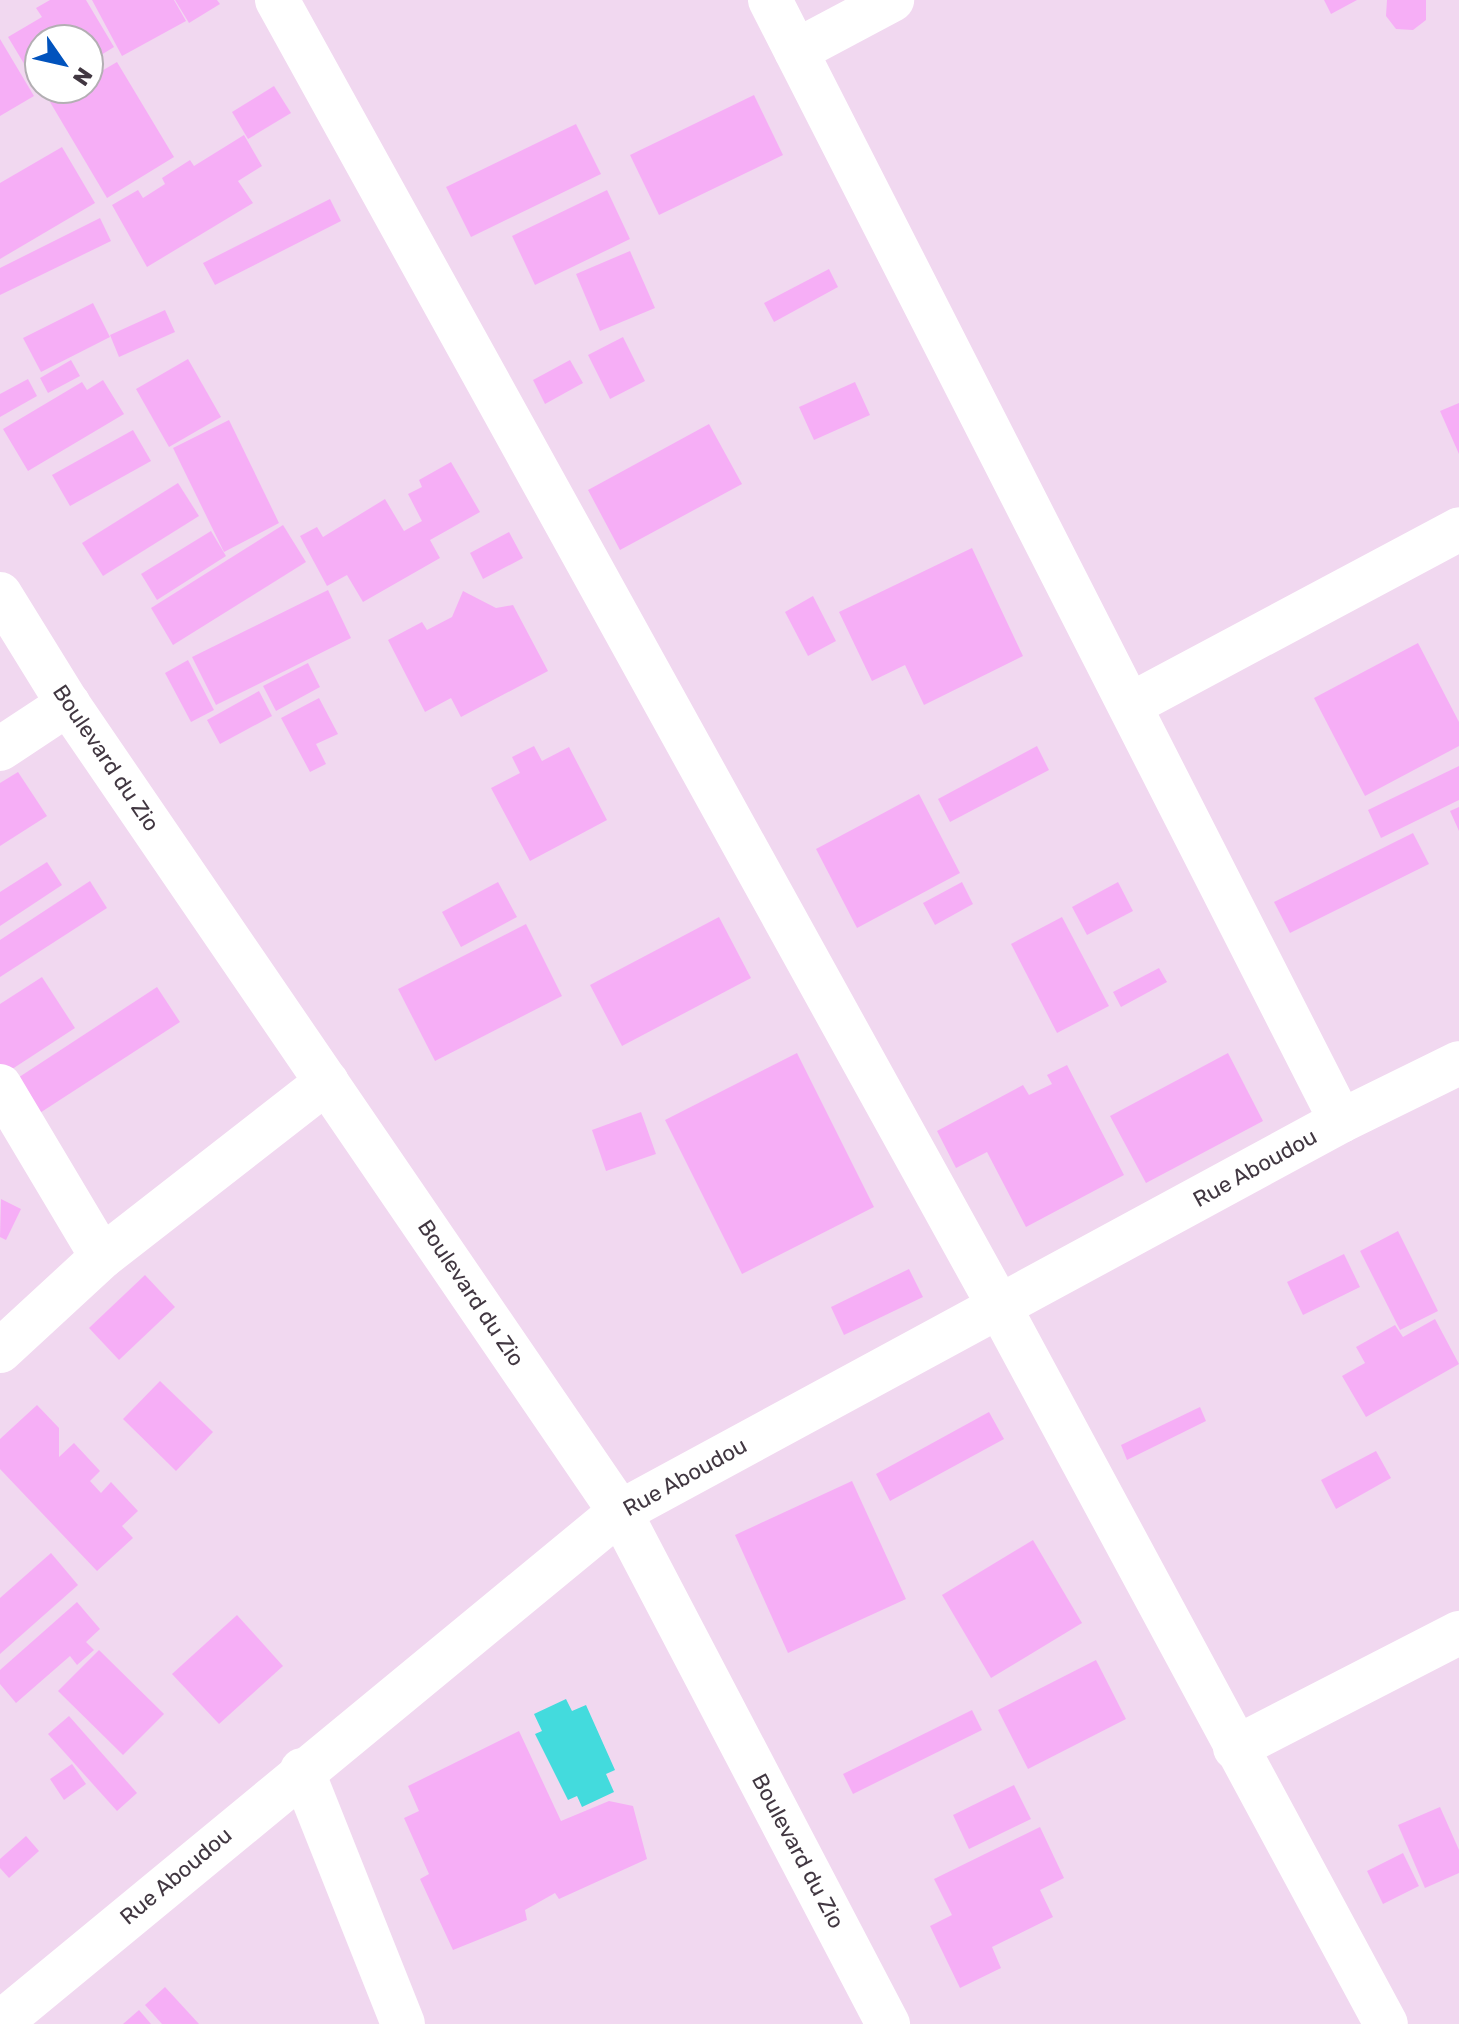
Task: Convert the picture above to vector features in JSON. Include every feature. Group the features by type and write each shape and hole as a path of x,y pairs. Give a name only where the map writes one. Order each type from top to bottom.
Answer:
{"street":[{"path":"277,0 1000,1308 1386,2024"},
{"path":"770,0 1341,1121"},
{"path":"796,51 892,0"},
{"path":"1130,705 1459,529"},
{"name":"Boulevard du Zio","path":"0,594 68,704 620,1512 888,2024"},
{"path":"0,749 68,704"},
{"name":"Rue Aboudou","path":"0,2023 302,1770 620,1512 1341,1121 1459,1063"},
{"path":"0,1351 102,1257 327,1082"},
{"path":"0,1086 102,1257"},
{"path":"1235,1748 1459,1633"},
{"path":"302,1770 403,2024"}],"shaded area":[{"path":"566,1699 572,1711 586,1705 615,1770 606,1774 614,1792 582,1807 577,1796 568,1800 535,1734 542,1731 534,1714"}],"building":[{"path":"50,0 86,0 100,24 30,24 42,17 36,8"},
{"path":"92,0 174,0 186,21 122,56"},
{"path":"175,0 217,0 220,4 189,23"},
{"path":"1324,0 1357,0 1331,14"},
{"path":"1387,0 1426,0 1426,20 1413,30 1396,29 1386,16"},
{"path":"24,28 24,64 8,37"},
{"path":"104,30 114,47 104,53"},
{"path":"0,39 24,79 24,102 0,116"},
{"path":"117,62 174,157 107,198 51,104 104,104 104,70"},
{"path":"274,86 291,113 248,139 232,112"},
{"path":"754,95 783,155 659,215 630,155"},
{"path":"576,124 601,174 471,237 446,187"},
{"path":"244,135 262,166 238,181 253,203 147,267 112,205 138,190 143,198 165,184 162,178 190,160 194,166"},
{"path":"62,147 95,203 0,259 0,183"},
{"path":"607,190 630,239 535,285 512,236"},
{"path":"330,199 341,221 215,285 203,263"},
{"path":"100,218 111,241 0,295 0,268"},
{"path":"630,251 655,308 600,331 576,274"},
{"path":"829,269 838,287 774,322 764,303"},
{"path":"93,303 110,337 41,372 23,338"},
{"path":"165,310 175,332 119,357 110,335"},
{"path":"623,337 645,381 610,399 588,355"},
{"path":"188,359 221,417 169,447 136,389"},
{"path":"71,360 80,376 48,393 40,378"},
{"path":"570,360 583,383 545,404 533,380"},
{"path":"28,379 37,396 0,417 0,394"},
{"path":"103,380 124,414 28,471 3,429 82,382 87,390"},
{"path":"855,382 870,415 814,440 799,407"},
{"path":"1459,403 1459,454 1440,411"},
{"path":"229,420 279,523 224,552 173,448"},
{"path":"709,424 742,484 620,550 588,490"},
{"path":"133,430 151,461 70,506 52,475"},
{"path":"451,462 480,512 430,540 440,558 363,602 347,575 327,586 300,536 317,527 323,537 385,499 404,531 422,521 408,494 422,487 419,480"},
{"path":"178,483 199,516 103,576 82,543"},
{"path":"283,525 306,562 173,645 151,608"},
{"path":"211,531 226,556 157,600 141,574"},
{"path":"509,532 523,558 483,579 470,553"},
{"path":"972,548 1023,656 924,705 905,665 872,681 839,612"},
{"path":"328,590 351,638 216,705 192,657"},
{"path":"463,591 496,608 513,605 548,671 461,717 451,698 425,712 388,640 422,622 427,630 452,617"},
{"path":"813,596 836,641 808,656 785,612"},
{"path":"1418,643 1459,722 1459,746 1365,796 1314,698"},
{"path":"188,660 214,710 191,722 165,673"},
{"path":"308,663 320,687 276,711 263,686"},
{"path":"259,691 272,716 220,744 207,720"},
{"path":"319,698 338,734 316,744 326,764 310,772 281,718"},
{"path":"534,746 542,761 569,747 607,820 530,861 491,788 520,773 512,757"},
{"path":"1037,746 1049,770 950,822 938,799"},
{"path":"1459,766 1459,800 1381,838 1368,810"},
{"path":"18,772 47,816 0,846 0,783"},
{"path":"919,794 960,873 857,928 816,849"},
{"path":"1459,807 1459,831 1450,811"},
{"path":"1413,833 1429,864 1290,933 1274,902"},
{"path":"47,862 62,885 0,926 0,892"},
{"path":"90,881 107,908 0,977 0,940"},
{"path":"498,882 517,917 461,947 442,912"},
{"path":"962,882 973,904 935,925 923,903"},
{"path":"1118,882 1133,911 1087,935 1072,907"},
{"path":"719,917 751,978 622,1046 590,985"},
{"path":"1062,917 1109,1006 1057,1033 1011,944"},
{"path":"526,924 562,996 435,1061 398,989"},
{"path":"1159,968 1167,982 1121,1007 1113,992"},
{"path":"42,977 75,1028 0,1077 0,1004"},
{"path":"157,987 180,1022 29,1120 7,1085"},
{"path":"797,1053 874,1207 742,1274 665,1120"},
{"path":"1228,1053 1263,1121 1146,1183 1110,1116"},
{"path":"1067,1065 1124,1175 1026,1227 987,1152 956,1168 937,1131 1023,1085 1029,1095 1052,1084 1047,1075"},
{"path":"641,1112 656,1154 606,1171 592,1130"},
{"path":"1,1199 21,1209 6,1240 0,1237"},
{"path":"1398,1231 1438,1311 1400,1330 1360,1251"},
{"path":"1344,1254 1360,1287 1303,1315 1287,1282"},
{"path":"909,1269 923,1297 844,1335 831,1307"},
{"path":"145,1275 175,1307 119,1360 89,1328"},
{"path":"1435,1319 1459,1364 1366,1417 1342,1376 1365,1363 1356,1347 1395,1325 1403,1337"},
{"path":"160,1381 213,1432 176,1471 123,1419"},
{"path":"37,1405 59,1428 59,1457 74,1443 100,1471 90,1481 101,1493 111,1482 138,1511 122,1526 133,1538 97,1571 0,1469 0,1439"},
{"path":"1200,1407 1206,1421 1127,1460 1121,1445"},
{"path":"989,1412 1004,1439 890,1501 876,1474"},
{"path":"1376,1451 1391,1478 1336,1509 1321,1480"},
{"path":"852,1481 906,1599 788,1653 735,1535"},
{"path":"1033,1540 1082,1623 991,1678 942,1595"},
{"path":"51,1553 78,1585 0,1654 0,1598"},
{"path":"77,1602 100,1629 86,1642 94,1650 77,1665 70,1656 16,1703 0,1684 0,1670"},
{"path":"237,1615 283,1666 219,1724 172,1674"},
{"path":"99,1650 164,1714 123,1755 58,1691"},
{"path":"1096,1660 1126,1719 1028,1769 998,1710"},
{"path":"972,1710 982,1730 853,1794 843,1774"},
{"path":"69,1716 137,1793 117,1811 48,1734"},
{"path":"519,1731 561,1821 609,1801 633,1806 647,1859 559,1899 555,1893 525,1910 527,1920 453,1950 420,1879 429,1874 404,1818 419,1811 408,1786"},
{"path":"72,1764 86,1784 64,1800 50,1779"},
{"path":"1014,1785 1031,1819 969,1849 953,1815"},
{"path":"1440,1807 1459,1850 1459,1873 1425,1888 1398,1825"},
{"path":"1040,1827 1064,1878 1040,1890 1053,1917 992,1947 1001,1968 960,1988 930,1926 952,1915 934,1879"},
{"path":"26,1836 39,1851 9,1878 0,1868 0,1859"},
{"path":"1403,1853 1419,1886 1383,1904 1367,1871"},
{"path":"165,1987 199,2024 162,2024 145,2005"},
{"path":"139,2010 151,2024 123,2024"}]}
